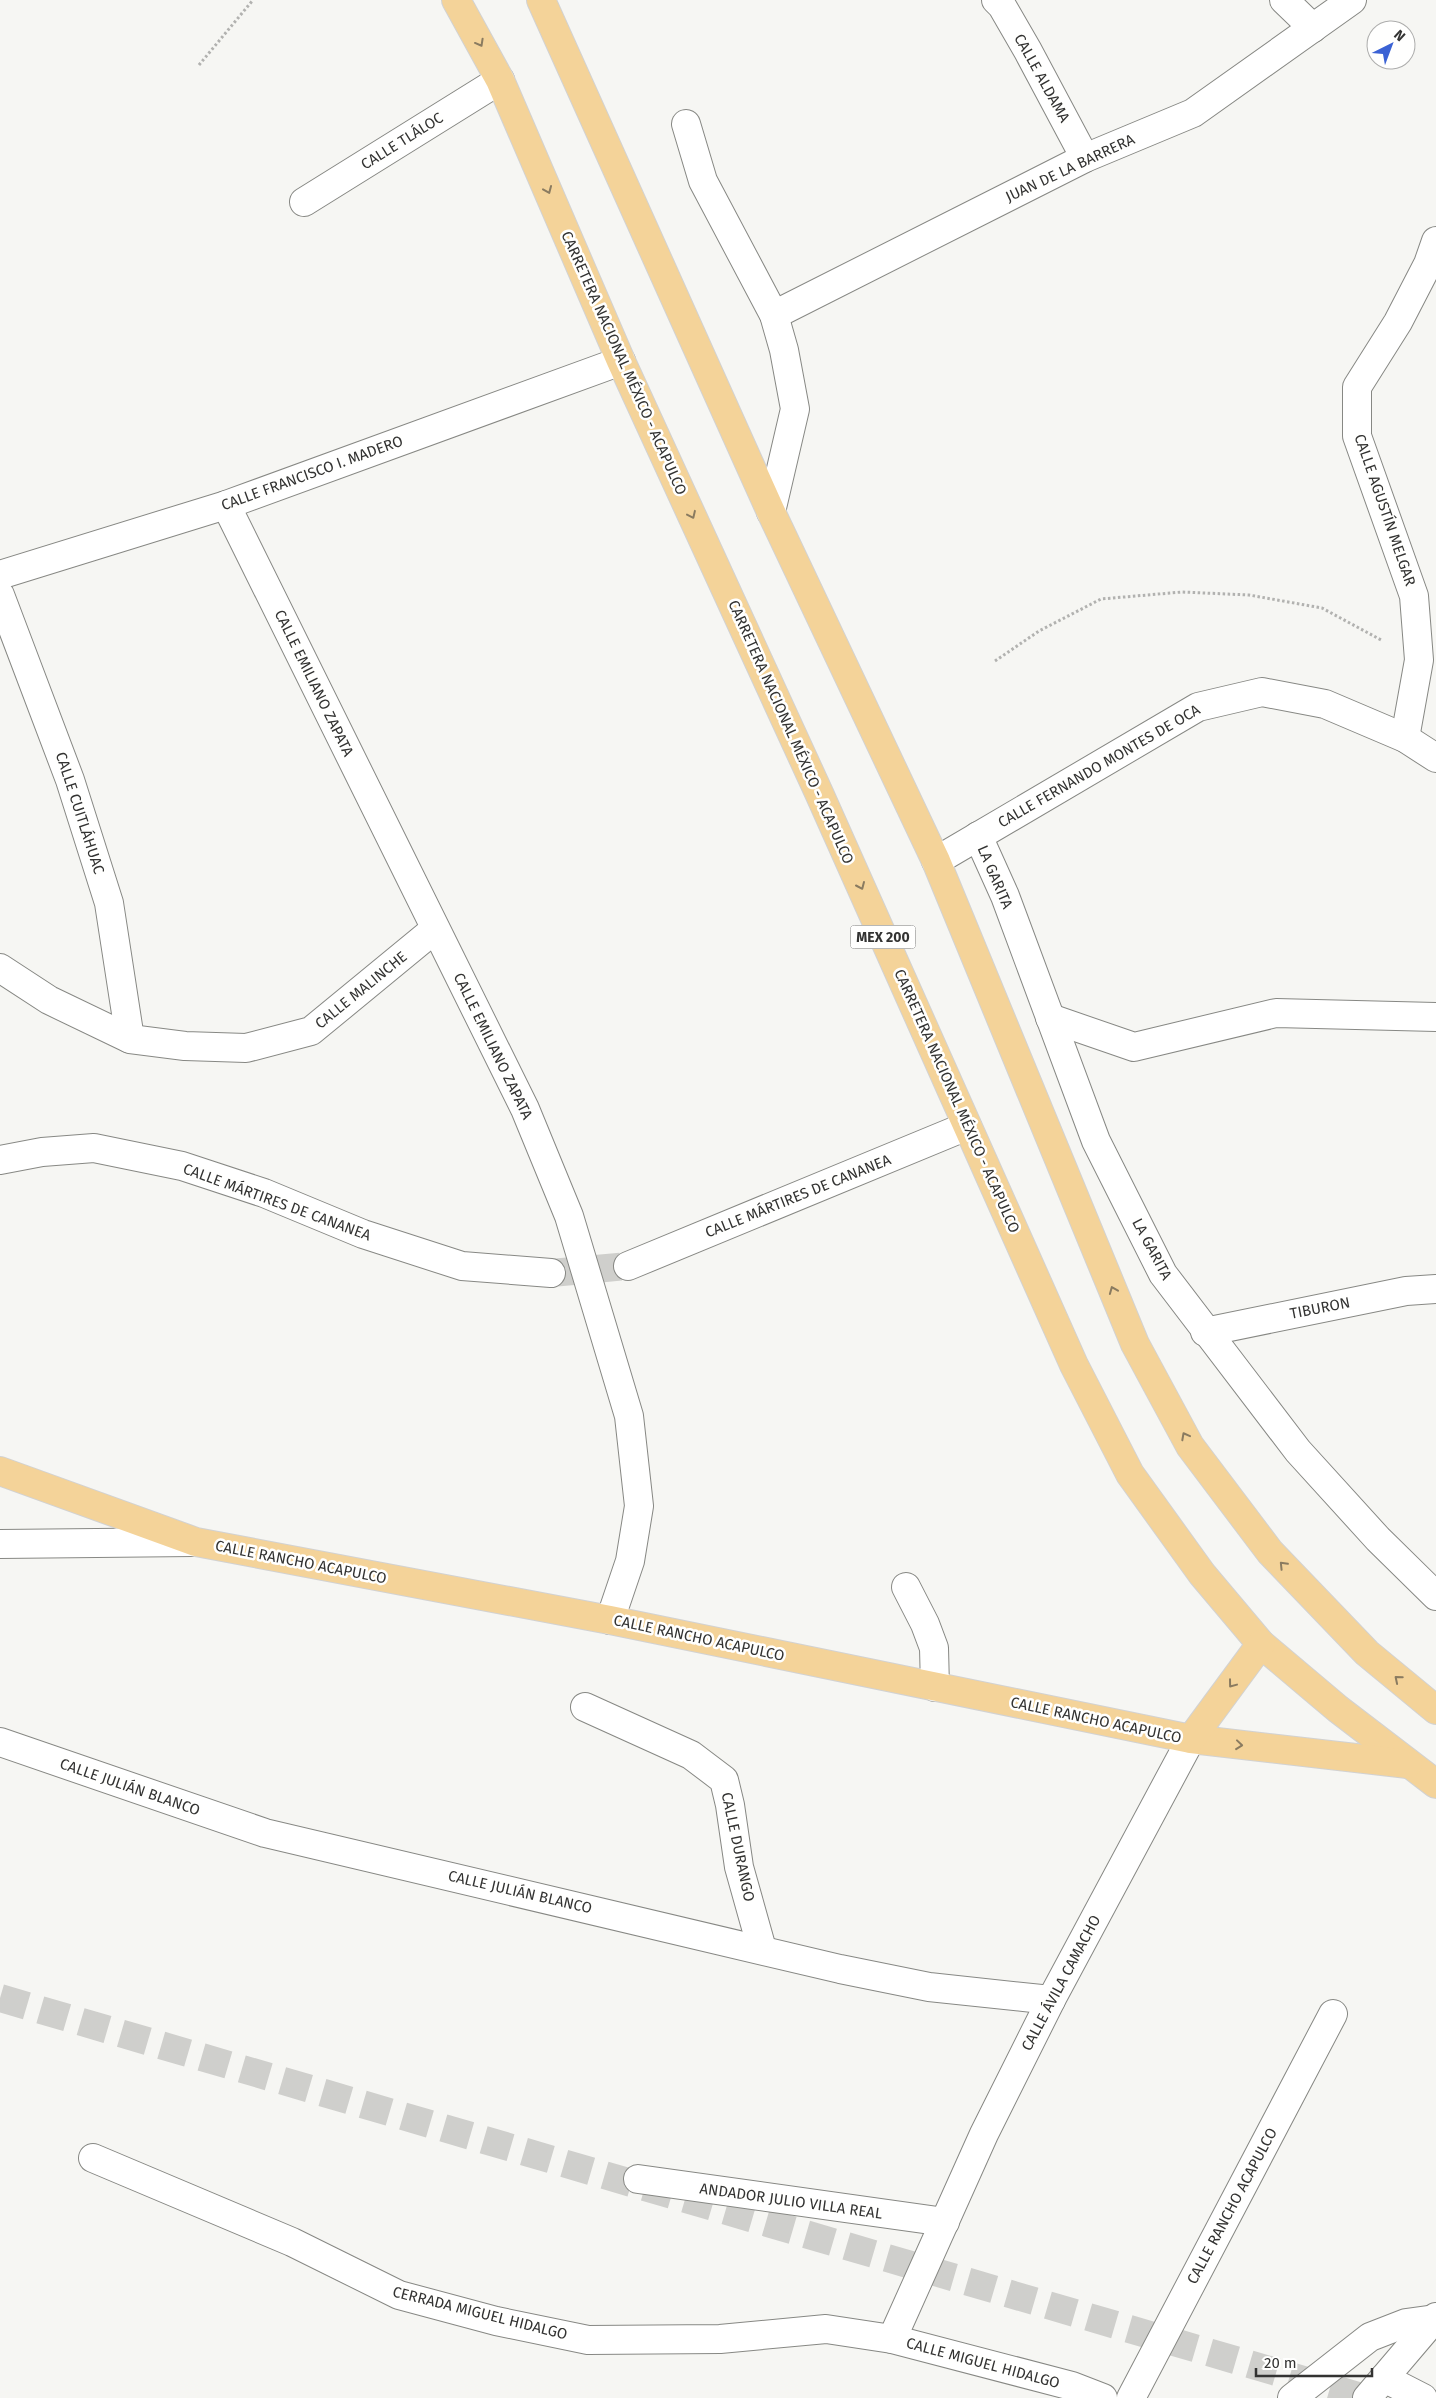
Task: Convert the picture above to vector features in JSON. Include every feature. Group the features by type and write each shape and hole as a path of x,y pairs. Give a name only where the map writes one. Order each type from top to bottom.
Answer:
{"main road":[{"name":"CARRETERA NACIONAL MÉXICO - ACAPULCO","path":"456,0 500,80 622,361 820,793 1074,1365 1130,1474 1202,1574 1261,1644 1408,1764 1436,1784"},
{"path":"541,0 771,512 936,861 1135,1344 1190,1446 1270,1552 1367,1653 1436,1710"},
{"name":"CALLE RANCHO ACAPULCO","path":"0,1471 196,1542 610,1620 1190,1739 1408,1764"},
{"name":"CALLE ÁVILA CAMACHO","path":"1190,1739 1261,1644"}],"street":[{"name":"CALLE ALDAMA","path":"996,0 1002,6 1028,51 1085,158"},
{"path":"1284,0 1313,28"},
{"name":"JUAN DE LA BARRERA","path":"774,315 1085,158 1193,114 1352,0"},
{"name":"CALLE TLÁLOC","path":"304,202 500,80"},
{"path":"686,124 702,181 774,315 784,350 796,410 771,512"},
{"name":"CALLE AGUSTÍN MELGAR","path":"1405,738 1419,660 1414,596 1357,436 1357,387 1398,322 1428,264 1436,241"},
{"name":"CALLE FRANCISCO I. MADERO","path":"0,575 226,505 622,361"},
{"name":"CALLE EMILIANO ZAPATA","path":"226,505 525,1109 569,1216 629,1416 639,1506 630,1561 610,1620"},
{"name":"CALLE CUITLÁHUAC","path":"0,595 70,780 109,903 130,1039"},
{"name":"CALLE FERNANDO MONTES DE OCA","path":"936,861 1198,706 1262,692 1325,704 1405,738 1436,758"},
{"name":"LA GARITA","path":"978,836 1005,896 1096,1141 1163,1274 1205,1332 1298,1451 1378,1539 1436,1596"},
{"name":"CALLE MALINCHE","path":"0,968 49,1000 130,1039 185,1046 246,1048 311,1031 435,929"},
{"path":"1050,1018 1134,1047 1276,1013 1436,1017"},
{"name":"CALLE MÁRTIRES DE CANANEA","path":"628,1266 967,1126"},
{"name":"CALLE MÁRTIRES DE CANANEA","path":"0,1160 42,1152 94,1148 182,1166 264,1193 364,1234 462,1266 552,1273"},
{"name":"TIBURON","path":"1205,1332 1406,1291 1436,1289"},
{"path":"0,1544 196,1542"},
{"path":"906,1587 925,1624 934,1648 935,1686"},
{"name":"CALLE DURANGO","path":"585,1707 691,1755 724,1780 730,1804 739,1867 762,1949"},
{"name":"CALLE ÁVILA CAMACHO","path":"892,2339 984,2134 1051,2000 1190,1739"},
{"name":"CALLE JULIÁN BLANCO","path":"0,1742 265,1833 762,1949 840,1969 929,1987 1051,2000"},
{"name":"CALLE RANCHO ACAPULCO","path":"1131,2398 1333,2014"},
{"name":"CERRADA MIGUEL HIDALGO","path":"93,2158 292,2242 399,2295 496,2321 588,2340 720,2339 826,2329 892,2339"},
{"name":"ANDADOR JULIO VILLA REAL","path":"638,2179 944,2222"},
{"path":"1423,2398 1376,2388 1435,2318"},
{"path":"1292,2398 1370,2337 1406,2323 1435,2318"},
{"name":"CALLE MIGUEL HIDALGO","path":"892,2339 1072,2386 1102,2398"}],"path":[{"path":"199,65 253,0"},
{"path":"996,660 1039,631 1102,599 1182,592 1249,595 1322,608 1419,660"}],"tunnel":[{"path":"551,1273 628,1266"},
{"path":"0,1998 1365,2398"}]}
